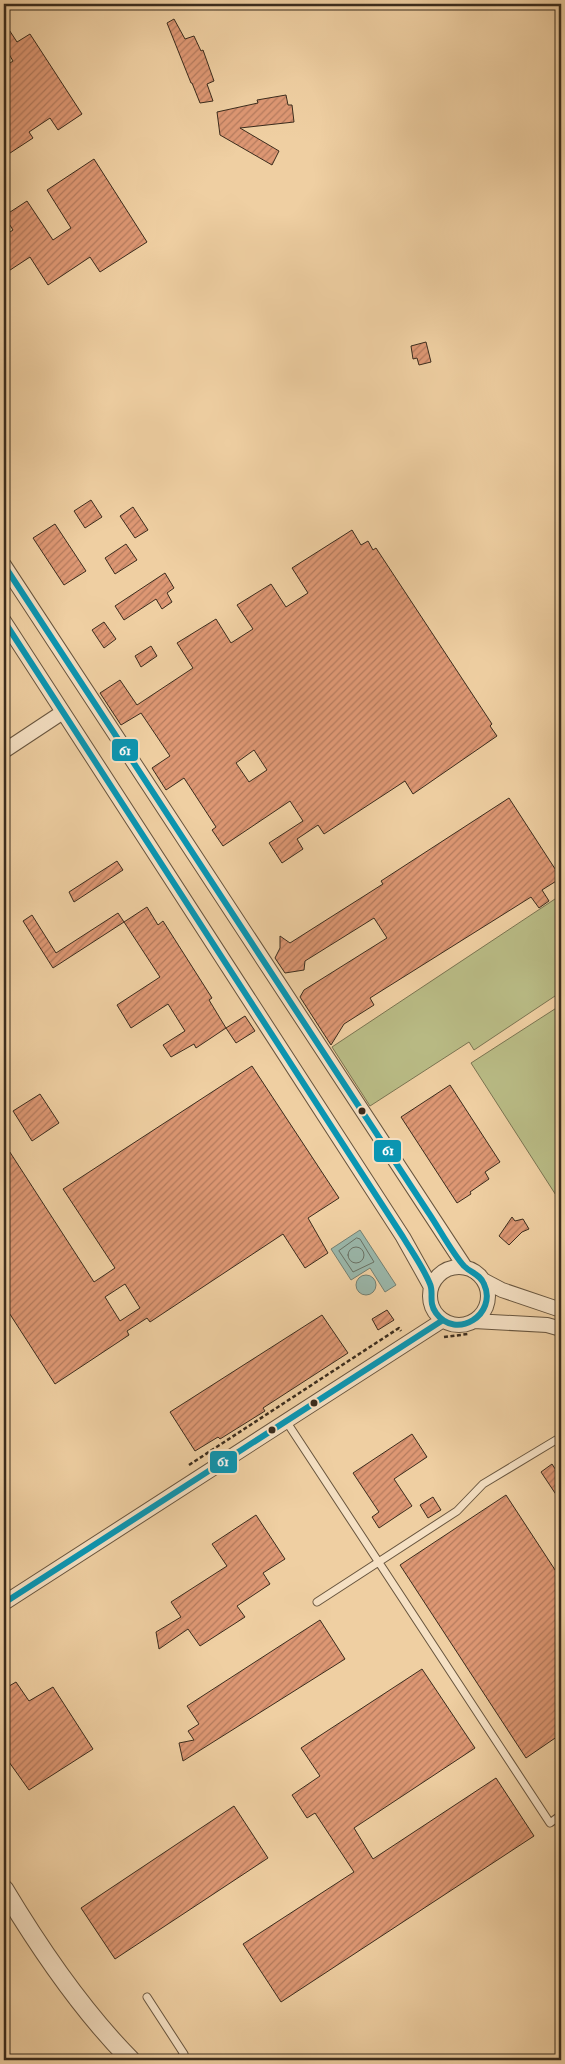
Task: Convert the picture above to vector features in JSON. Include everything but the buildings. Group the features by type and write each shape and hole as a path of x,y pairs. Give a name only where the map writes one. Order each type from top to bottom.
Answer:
{"street":[{"path":"4,565 465,1268"},
{"path":"4,621 403,1237 431,1287"},
{"path":"4,751 63,712"},
{"path":"561,1310 502,1290 483,1280 472,1270 465,1268 448,1269 435,1279 431,1287 431,1305 436,1314 443,1320 458,1325 474,1321 547,1326 561,1329"},
{"path":"474,1321 481,1315 488,1298 483,1280"},
{"path":"4,1603 443,1320"},
{"path":"4,1889 34,1939 105,2034 131,2060"}],"lane":[{"path":"286,1420 550,1823 561,1815"},
{"path":"317,1602 456,1511 483,1484 561,1437"},
{"path":"147,1996 184,2054 178,2060"}],"path":[{"path":"187,1467 399,1328"}],"green space":[{"path":"561,895 561,992 474,1050 469,1042 370,1106 332,1047"},
{"path":"561,1005 561,1203 471,1063"}],"water":[{"path":"360,1230 396,1285 385,1292 370,1268 351,1280 331,1249"},
{"path":"366,1275 373,1278 376,1285 373,1292 366,1295 359,1292 356,1285 359,1278"}],"transit line":[{"name":"61","path":"4,565 459,1261 478,1276 484,1284 487,1295 485,1305 480,1314 473,1320 464,1324 454,1324 444,1321 436,1313 432,1305 430,1284 414,1254 4,621"},
{"name":"61","path":"4,1603 443,1320"}]}
